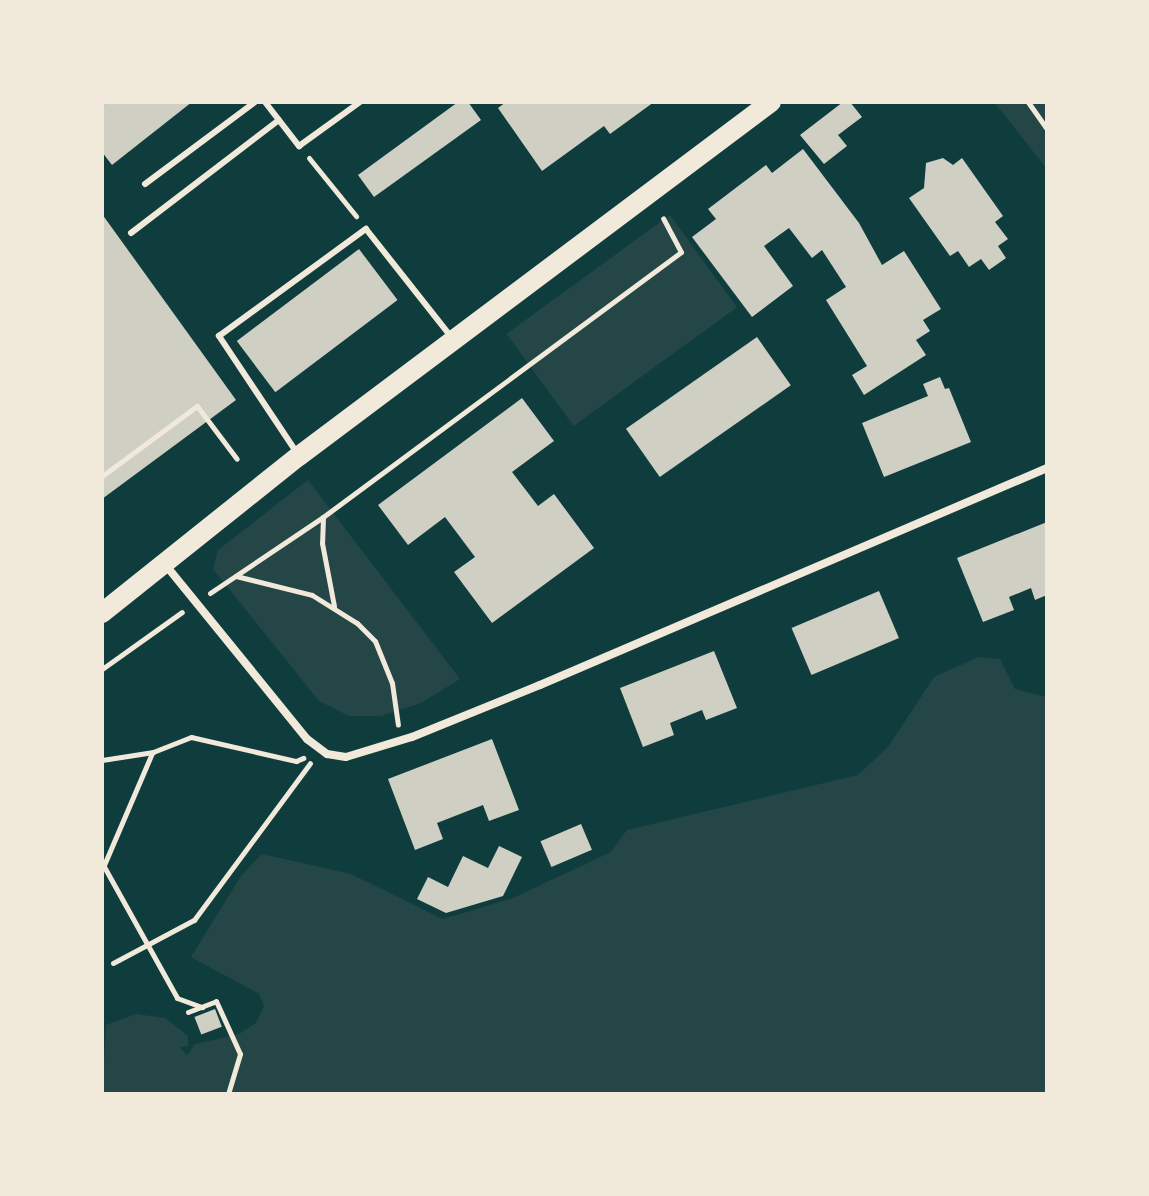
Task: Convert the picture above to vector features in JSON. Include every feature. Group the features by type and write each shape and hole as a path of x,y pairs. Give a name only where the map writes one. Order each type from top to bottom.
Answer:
{"main road":[{"path":"102,613 299,456 456,343 771,102"}],"street":[{"path":"164,563 199,600 320,750 339,757 400,742 1047,468"}],"lane":[{"path":"145,184 255,102"},
{"path":"265,102 299,146 360,102"},
{"path":"131,233 279,120"},
{"path":"299,456 219,336 366,229 456,343"}],"path":[{"path":"1028,102 1047,129"},
{"path":"299,146 366,229"},
{"path":"102,669 323,517 681,252 663,218"},
{"path":"102,476 197,406 237,459"},
{"path":"323,517 322,543 334,607"},
{"path":"236,576 312,595 334,607 375,641 392,683 400,742"},
{"path":"102,760 153,752 191,737 296,761 320,750"},
{"path":"113,963 194,920 320,750"},
{"path":"153,752 103,864 150,943 177,998 202,1007"},
{"path":"188,1012 216,1001 240,1054 228,1094"}],"shaded area":[{"path":"994,102 1047,102 1047,169"},
{"path":"670,215 737,307 574,426 507,334"},
{"path":"308,480 460,679 421,703 381,716 349,716 319,701 213,569 218,550"},
{"path":"979,657 1000,659 1015,689 1047,697 1047,1094 102,1094 106,1025 136,1014 165,1018 188,1036 188,1046 180,1047 187,1056 195,1044 239,1034 256,1023 264,1006 259,994 191,957 241,876 262,854 351,874 443,919 513,898 611,852 627,830 858,775 888,747 934,677"}],"building":[{"path":"107,102 192,102 112,165 102,152 102,106"},
{"path":"458,102 468,102 481,120 374,197 358,175"},
{"path":"506,102 654,102 610,134 604,126 542,171 498,108"},
{"path":"843,102 850,102 862,117 838,135 847,146 824,164 800,135"},
{"path":"803,149 859,223 882,265 904,251 941,309 923,320 930,331 916,340 926,355 864,395 852,375 867,366 826,300 846,287 822,250 812,258 789,228 764,246 793,286 752,317 692,237 716,219 708,209 766,165 772,173"},
{"path":"943,158 953,165 962,158 1003,216 995,222 1008,239 998,246 1006,258 989,270 981,259 969,267 958,251 950,256 909,198 924,188 926,163"},
{"path":"102,214 236,400 102,499"},
{"path":"359,249 398,300 275,392 237,341"},
{"path":"757,337 791,385 660,477 626,429"},
{"path":"940,377 945,389 949,388 971,442 884,477 862,423 928,396 923,384"},
{"path":"522,398 554,441 512,472 538,506 554,494 594,548 492,623 454,572 475,557 445,517 408,545 378,505"},
{"path":"1047,522 1047,595 1035,600 1031,588 1009,597 1014,610 983,622 957,558"},
{"path":"879,591 899,638 811,675 792,628"},
{"path":"714,651 737,708 706,720 702,710 670,723 674,735 643,747 620,688"},
{"path":"492,739 519,810 489,821 483,805 437,823 443,839 415,850 388,779"},
{"path":"581,824 592,850 551,867 540,841"},
{"path":"499,846 522,857 503,896 446,913 417,899 428,877 448,887 463,856 488,868"},
{"path":"215,1009 222,1027 201,1035 194,1017"}]}
